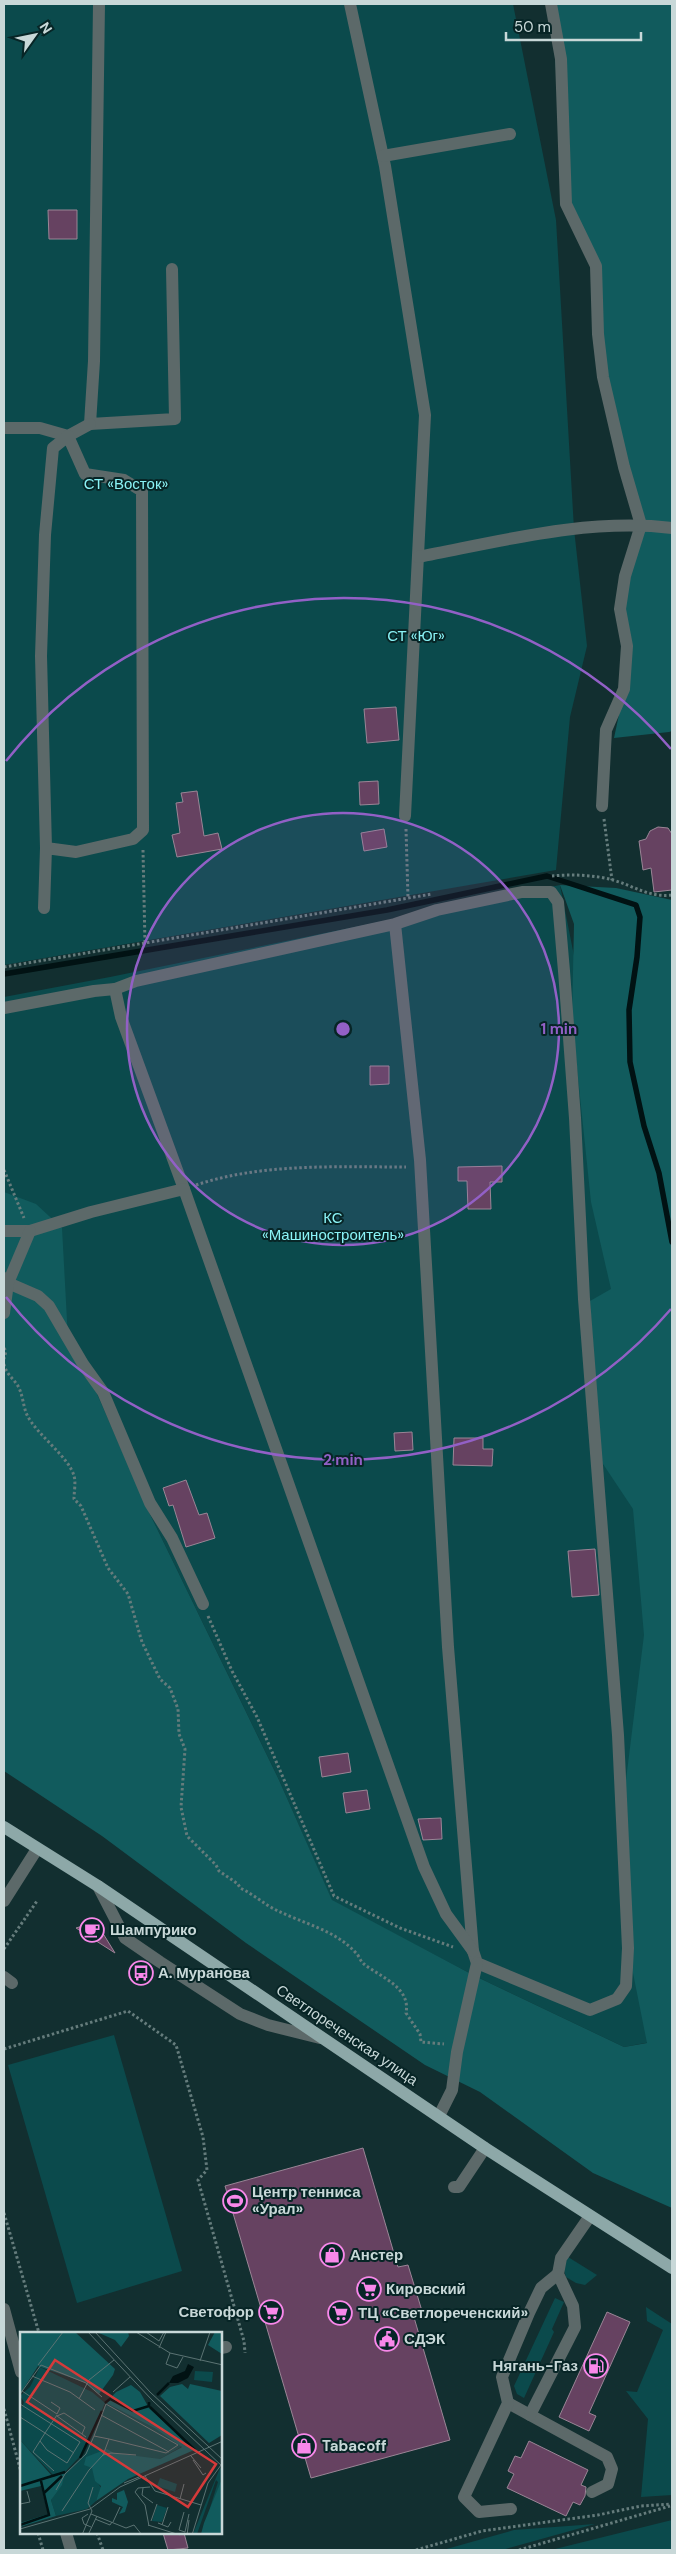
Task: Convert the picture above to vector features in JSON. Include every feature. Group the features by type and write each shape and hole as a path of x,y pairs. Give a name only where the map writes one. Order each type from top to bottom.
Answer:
{"main road":[{"name":"Светлореченская улица","path":"4,1827 98,1886 485,2148 672,2268"}],"street":[{"path":"90,424 94,361 99,4"},
{"path":"350,4 383,156 425,415 405,816"},
{"path":"551,4 561,59 566,204 596,266 598,334 604,377 624,467 641,525 625,576 620,608 626,646 624,689 606,730 602,806"},
{"path":"383,156 510,134"},
{"path":"44,908 46,848 41,656 45,535 53,448 68,436 90,424 175,419 172,269"},
{"path":"4,428 40,428 68,436 85,474 124,480 142,491 143,830 133,839 76,852 46,848"},
{"path":"418,557 568,530 641,525 672,528"},
{"path":"4,1008 94,991 115,989 136,981 394,924 437,910 522,892 551,892 558,902 575,1118 584,1299 618,1735 628,1948 626,1986 617,1999 590,2010 475,1957 446,1914 424,1867 121,1017 115,989"},
{"path":"394,924 421,1166 448,1647 475,1957 452,2090 439,2116"},
{"path":"4,1231 30,1231 82,1215 184,1190"},
{"path":"4,1313 6,1280 30,1231"},
{"path":"6,1280 38,1296 49,1306 83,1364 103,1392 150,1503 172,1538 203,1604"},
{"path":"4,1900 37,1848"},
{"path":"98,1886 125,1938 160,1962 240,2014 268,2025 322,2038"},
{"path":"454,2187 459,2186 485,2148"},
{"path":"530,2415 575,2327 573,2306 558,2274 560,2258 590,2216"},
{"path":"511,2509 479,2512 464,2497 508,2403 502,2377 541,2288 558,2274"},
{"path":"4,2309 20,2368"},
{"path":"508,2403 607,2457 612,2470 608,2484 592,2492"},
{"path":"66,2534 71,2550"}],"path":[{"path":"602,806 612,880"},
{"path":"405,816 408,898"},
{"path":"143,830 146,944"},
{"path":"547,876 567,875 612,880 658,897 672,895"},
{"path":"4,967 435,894"},
{"path":"184,1190 243,1172 344,1167 421,1166"},
{"path":"4,1170 30,1231"},
{"path":"4,1348 6,1351 4,1359"},
{"path":"4,1364 6,1372 15,1381 23,1395 27,1414 31,1421 74,1475 74,1499 81,1506 108,1568 128,1594 142,1642 160,1679 170,1688 178,1709 179,1734 185,1749 181,1806 187,1836 216,1865 219,1872 238,1884 240,1888 276,1910 328,1932 355,1952 362,1963 384,1977 404,1994 407,2005 406,2013 420,2034 421,2042 439,2042 458,2050"},
{"path":"203,1604 232,1671 256,1717 334,1896 400,1928 475,1957"},
{"path":"4,1949 38,1901"},
{"path":"4,2049 128,2011 176,2045 203,2137 207,2170 198,2180 244,2341 245,2354"},
{"path":"4,2213 39,2332"},
{"path":"4,2408 20,2468"},
{"path":"416,2550 482,2531 598,2515 641,2506 672,2505"},
{"path":"519,2550 672,2505"},
{"path":"38,2534 43,2550"},
{"path":"98,2534 103,2550"}],"green space":[{"path":"4,4 513,4 556,220 574,529 587,646 570,717 556,870 4,965"},
{"name":"КС «Машиностроитель»","path":"560,885 628,1229 672,2038 624,2047 475,1976 332,1901 279,1780 147,1508 4,1316 4,997"},
{"path":"114,2035 182,2271 77,2303 8,2065"},
{"path":"568,2257 597,2275 585,2285 576,2283 566,2277 563,2267"},
{"path":"555,2298 564,2302 552,2329 554,2332 524,2398 517,2394 514,2386"},
{"path":"646,2307 672,2324 672,2495 641,2497 648,2419 626,2391 637,2392 663,2330 647,2321"},
{"path":"672,2520 672,2550 551,2550"},
{"path":"595,2524 502,2550 443,2550 514,2530"}],"shaded area":[{"path":"551,4 672,4 672,731 669,732 614,738 630,663 620,609 641,525 603,377 596,266 566,204"},
{"path":"560,885 616,888 672,900 672,2208 593,2173 480,2092 425,2065 246,1943 102,1836 4,1771 4,1192 36,1204 62,1228 68,1339 97,1394 147,1508 279,1780 332,1900 475,1976 624,2047 647,2043 628,1948 621,1820 644,1635 633,1509 601,1461 590,1301 611,1289 591,1202 572,1020 574,924"}],"building":[{"path":"48,210 77,210 77,239 49,239"},
{"path":"396,707 399,740 367,743 364,709"},
{"path":"378,781 379,804 360,805 359,782"},
{"path":"197,791 204,836 218,833 222,849 177,857 172,835 180,833 176,803 183,802 181,793"},
{"path":"658,827 668,828 672,834 672,890 654,892 651,868 643,870 639,841 646,839 650,831"},
{"path":"384,829 387,847 364,851 361,833"},
{"path":"370,1066 389,1066 389,1084 370,1085"},
{"path":"502,1166 502,1182 490,1182 491,1209 468,1209 467,1181 458,1181 458,1167"},
{"path":"412,1432 413,1450 395,1451 394,1433"},
{"path":"454,1438 483,1438 483,1449 493,1449 492,1466 453,1465"},
{"path":"186,1480 199,1515 207,1513 215,1538 186,1547 173,1505 169,1506 163,1488"},
{"path":"595,1549 599,1595 572,1597 568,1551"},
{"path":"348,1753 351,1772 322,1777 319,1757"},
{"path":"367,1790 370,1809 346,1813 343,1793"},
{"path":"441,1818 442,1839 423,1840 418,1819"},
{"path":"96,1922 115,1953 76,1928"},
{"name":"ТЦ «Светлореченский»","path":"363,2148 398,2267 408,2265 422,2311 413,2314 450,2440 311,2478 225,2186"},
{"path":"607,2312 630,2322 589,2413 596,2416 589,2431 559,2417"},
{"path":"529,2441 588,2470 581,2485 586,2487 585,2496 580,2505 573,2502 566,2516 507,2488 514,2474 508,2471 515,2456 521,2458"},
{"path":"163,2534 184,2534 188,2548 168,2550"}],"waterway":[{"path":"4,974 387,910 547,876 636,905 640,917 637,957 629,1010 630,1062 644,1126 659,1173 672,1242"}],"place":[{"name":"Шампурико","path":"92,1930"},
{"name":"А. Муранова","path":"141,1973"},
{"name":"Центр тенниса «Урал»","path":"235,2201"},
{"name":"Анстер","path":"332,2255"},
{"name":"Кировский","path":"369,2289"},
{"name":"Светофор","path":"271,2312"},
{"name":"ТЦ «Светлореченский»","path":"340,2313"},
{"name":"СДЭК","path":"387,2339"},
{"name":"Нягань-Газ","path":"596,2366"},
{"name":"Tabacoff","path":"304,2446"}],"park label":[{"name":"СТ «Восток»","path":"126,484"},
{"name":"СТ «Юг»","path":"416,636"}]}
